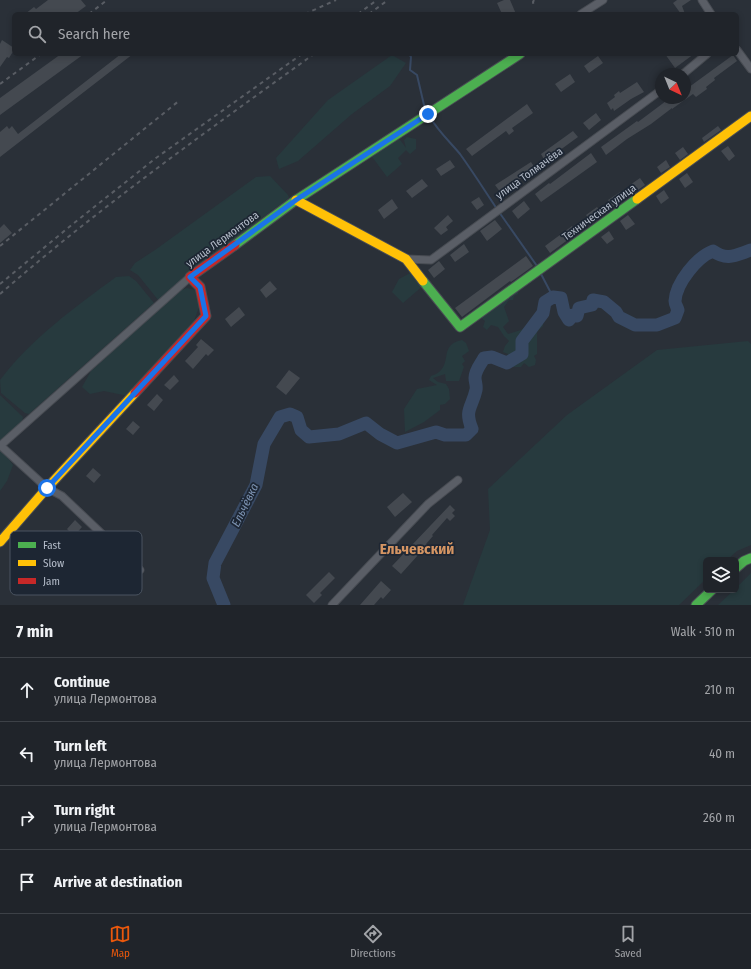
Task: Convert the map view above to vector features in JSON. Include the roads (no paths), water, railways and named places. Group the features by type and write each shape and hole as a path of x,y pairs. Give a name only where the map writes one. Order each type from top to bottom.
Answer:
{"street":[{"path":"585,12 603,0"},
{"path":"702,0 710,12"},
{"path":"739,53 751,69"},
{"name":"улица Лермонтова","path":"0,542 47,488 206,316 200,287 190,277 296,200 517,56"},
{"path":"690,68 705,56"},
{"name":"улица Толмачёва","path":"406,259 431,260 655,94"},
{"name":"Техническая улица","path":"406,259 460,327 751,116"},
{"path":"296,200 406,259"},
{"path":"99,531 62,496 47,488 1,446 190,277"},
{"path":"332,605 428,504 458,480"},
{"path":"739,565 751,558"},
{"path":"696,605 709,593"}],"waterway":[{"path":"410,56 410,70 417,75 427,112"},
{"path":"430,117 440,132 460,154 497,209"},
{"path":"499,212 537,266"},
{"name":"Ельчёвка","path":"224,605 213,578 215,563 256,485 264,444 280,417 290,414 297,417 301,430 309,437 339,434 366,423 380,434 397,443 436,432 445,435 466,435 472,429 469,413 476,390 475,375 478,367 484,358 492,357 507,363 522,354 522,341 543,313 545,302 553,297 561,298 564,312 569,320 573,315 577,316 579,308 592,305 593,300 604,302 616,312 619,317 635,325 657,325 675,318 678,310 675,301 679,286 688,272 700,259 713,251 723,256 732,256 751,250"},
{"path":"540,272 553,297"}],"railway":[{"path":"92,12 107,0"},
{"path":"309,12 336,0"},
{"path":"361,12 377,0"},
{"path":"372,12 388,0"},
{"path":"534,0 534,7"},
{"path":"0,84 38,56"},
{"path":"0,284 156,158 299,56"},
{"path":"0,294 115,200 311,56"},
{"path":"0,246 180,100"}],"district":[{"name":"Ельчевский","path":"417,549"}]}
